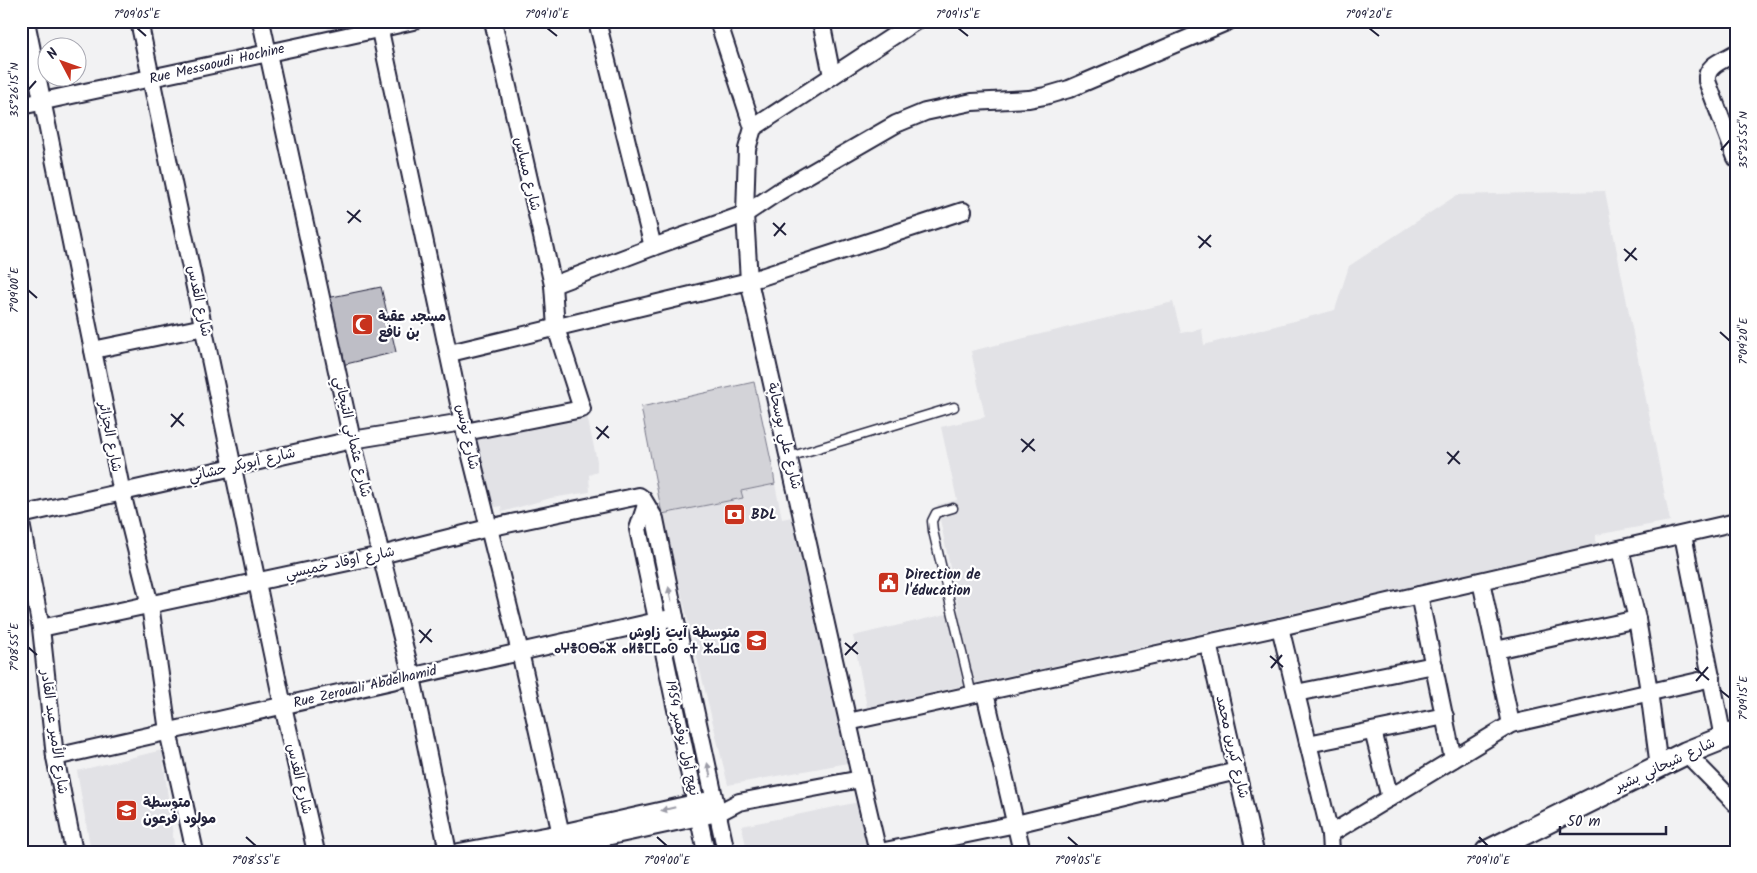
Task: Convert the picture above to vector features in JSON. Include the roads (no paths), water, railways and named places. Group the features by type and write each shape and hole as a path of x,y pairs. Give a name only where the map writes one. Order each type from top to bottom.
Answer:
{"main road":[{"name":"شارع شيحاني بشير","path":"1486,852 1686,753 1730,735"}],"street":[{"name":"شارع الجزائر","path":"26,21 122,492 150,605 168,731 195,852"},
{"name":"شارع القدس","path":"140,21 283,706 316,852"},
{"name":"شارع عثماني التيجاني","path":"261,21 352,440 412,677 448,852"},
{"name":"Rue Messaoudi Hochine","path":"21,106 152,79 379,25 413,21"},
{"name":"شارع مساس","path":"464,427 582,409 556,328 552,285 493,21"},
{"path":"597,21 653,247"},
{"path":"718,21 753,128 916,21"},
{"path":"821,21 832,76"},
{"path":"552,285 745,214 778,192 896,124 925,112 972,102 1029,99 1045,96 1069,88 1229,21"},
{"name":"شارع تونس","path":"379,25 450,353 464,427 520,652 563,844"},
{"path":"1736,53 1713,66 1706,75 1736,158"},
{"name":"شارع علي بوسحابة","path":"753,128 747,149 745,214 749,281 879,852"},
{"path":"450,353 749,281 963,210"},
{"path":"93,350 204,327"},
{"name":"شارع أبوبكر حشاني","path":"21,515 352,440 464,427"},
{"name":"شارع اوقاد خميسي","path":"41,628 381,555 488,528 642,501"},
{"name":"نهج أول نوفمبر 1954","path":"642,501 655,519 726,852"},
{"name":"نهج أول نوفمبر 1954","path":"642,501 638,529 706,852"},
{"path":"848,722 1280,627 1736,522"},
{"name":"شارع الأمير عبد القادر","path":"21,523 41,628 55,757 74,852"},
{"path":"1683,535 1712,678 1730,735"},
{"path":"1620,549 1637,619 1659,767"},
{"path":"1481,581 1511,724"},
{"path":"1419,595 1453,759"},
{"name":"Rue Zerouali Abdelhamid","path":"55,757 675,617"},
{"path":"1496,650 1637,619"},
{"path":"1280,627 1330,834 1331,852"},
{"name":"شارع كبرين محمد","path":"1208,643 1256,852"},
{"path":"1296,692 1434,665"},
{"path":"1330,834 1511,724 1712,678"},
{"path":"978,694 1016,824 1022,852"},
{"path":"1308,744 1445,716"},
{"path":"1373,731 1390,798"},
{"path":"1686,753 1736,804"},
{"path":"879,852 1016,824 1237,771"},
{"path":"536,852 696,810 861,779"},
{"path":"459,852 563,844"}],"lane":[{"path":"788,457 954,407"},
{"path":"953,508 936,513 933,516 932,526 978,694"}],"place":[{"name":"مسجد عقبة بن نافع","path":"362,325"},
{"name":"BDL","path":"735,515"},
{"name":"Direction de l'éducation","path":"889,583"},
{"name":"متوسطة آيت زاوش ⴰⵖⴻⵔⴱⴰⵣ ⴰⵍⴻⵎⵎⴰⵙ ⴰⵜ ⵣⴰⵡⵛ","path":"756,641"},
{"name":"متوسطة مولود فرعون","path":"127,811"}]}
